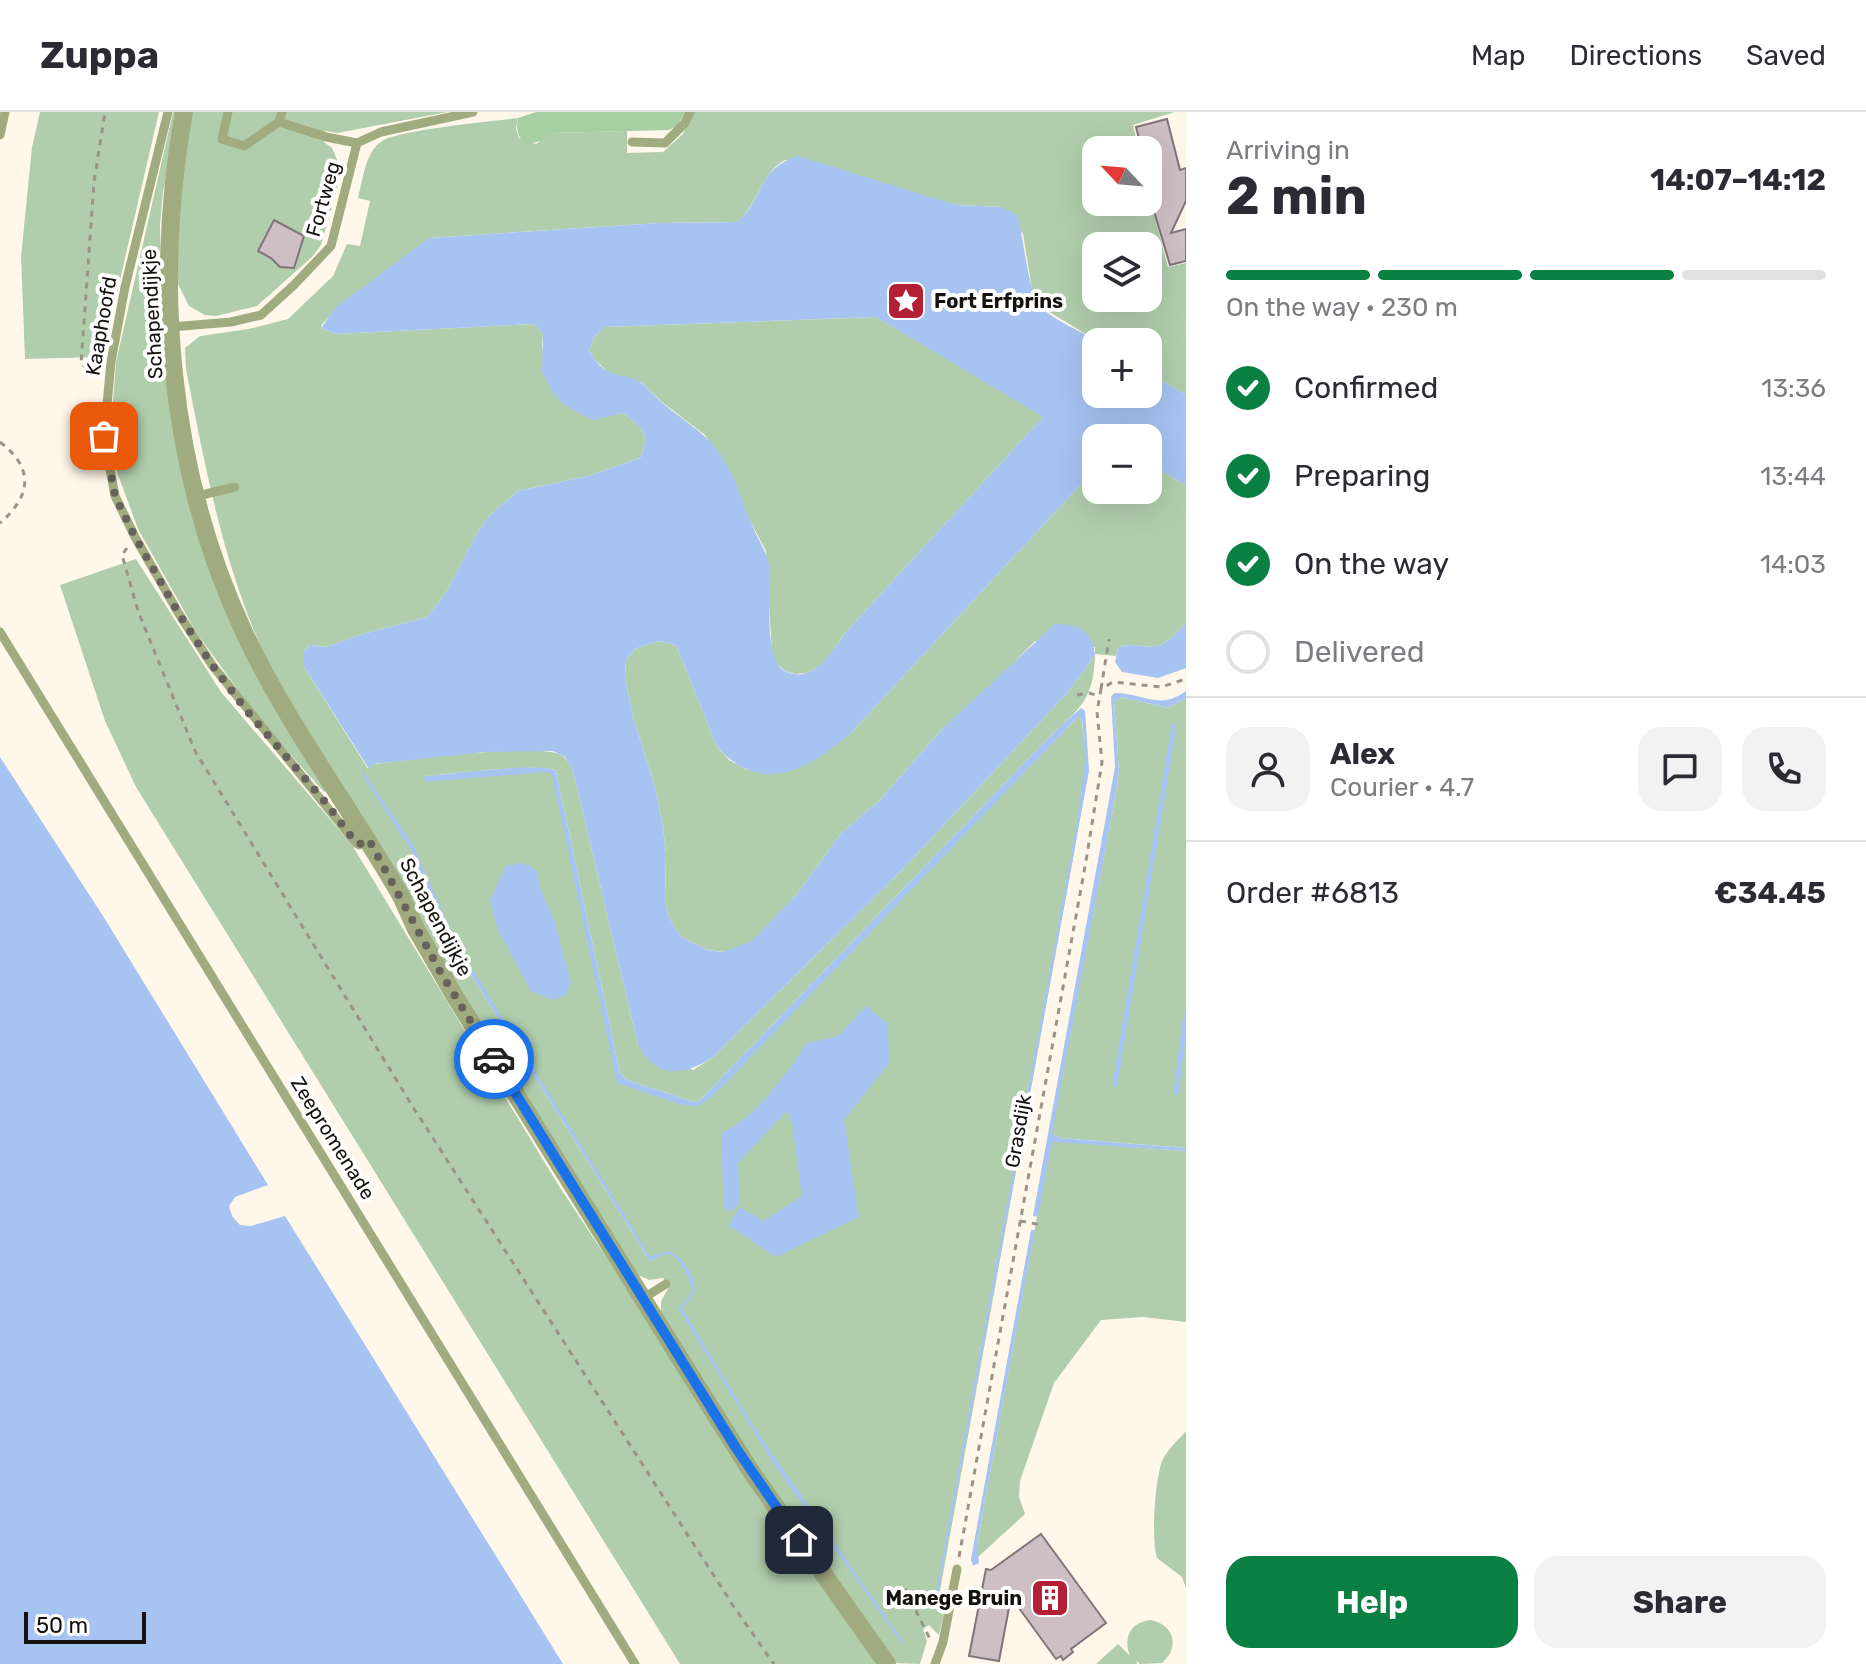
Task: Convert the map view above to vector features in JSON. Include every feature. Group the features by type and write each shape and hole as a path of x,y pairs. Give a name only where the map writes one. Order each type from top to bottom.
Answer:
{"street":[{"name":"Schapendijkje","path":"184,112 170,216 170,327 179,400 197,496 212,552 243,631 281,702 369,840 448,986 642,1299 752,1473 887,1664"}],"lane":[{"path":"0,135 5,112"},
{"name":"Kaaphoofd","path":"168,112 125,287 108,381 104,436 115,496 179,614 212,665 356,843 363,844 369,840"},
{"path":"228,112 222,139 244,146 280,117 326,137 357,143"},
{"name":"Fortweg","path":"170,327 231,322 261,315 331,246 357,143 381,132 473,112"},
{"path":"632,142 665,143 684,124 690,112"},
{"path":"197,496 235,487"},
{"name":"Zeepromenade","path":"0,632 635,1664"},
{"path":"642,1299 666,1284"},
{"path":"937,1660 957,1569"}],"path":[{"path":"105,112 94,182 81,364 108,381"},
{"path":"0,442 15,454 25,478 23,498 0,523"},
{"path":"135,537 122,555 138,611 195,751 413,1107 734,1607 774,1664"},
{"name":"Grasdijk","path":"957,1569 1084,877 1102,762 1097,712 1109,639"},
{"path":"1101,689 1113,682 1161,687 1186,679"},
{"path":"1077,695 1089,693 1099,696"},
{"path":"1020,1221 1042,1225"},
{"path":"905,1589 937,1660"}],"green space":[{"path":"40,112 159,112 102,357 25,359 21,257 32,147"},
{"path":"173,112 178,112 160,225 162,329 166,378 193,508 328,788 324,792 259,719 196,632 138,529 117,472 111,428 116,362"},
{"path":"190,112 448,112 337,133 325,131 324,142 332,148 342,171 321,245 313,256 257,306 216,316 205,315 189,306 178,284 178,198"},
{"path":"536,112 685,112 677,126 669,130 553,133 542,141 526,144 518,132 518,118"},
{"path":"693,112 1175,112 1133,125 1136,136 1082,136 1082,216 1155,216 1159,232 1082,232 1082,312 1162,312 1162,244 1168,267 1186,263 1186,395 1162,380 1162,328 1082,328 1082,332 1041,307 1033,295 1023,234 1002,207 956,205 785,160 770,173 750,207 737,222 660,223 429,238 335,311 321,328 336,334 534,324 543,334 542,348 615,414 623,413 643,431 645,442 640,458 588,476 518,491 490,515 477,533 447,591 427,617 326,647 310,645 303,652 303,665 368,769 373,764 502,751 550,752 564,757 573,771 638,1045 693,1070 712,1058 901,871 1068,692 1095,655 1089,691 1072,716 700,1100 694,1102 627,1080 620,1073 556,771 514,768 424,776 553,771 619,1080 699,1106 1081,714 1087,770 1073,858 937,1607 945,1608 939,1635 929,1625 923,1629 927,1641 920,1664 895,1663 745,1449 661,1314 661,1301 669,1287 663,1278 649,1280 638,1275 491,1043 279,684 245,609 232,570 211,490 186,369 185,348 200,336 249,329 288,319 333,276 347,244 360,246 370,201 358,198 368,159 382,141 425,130 518,118 516,129 519,138 536,144 553,133 627,131 627,153 663,152 683,134","holes":["362,770 414,852 459,949 650,1258 662,1255 650,1261 463,962 445,930 411,850"]},
{"path":"876,317 1044,416 846,632 829,656 807,673 795,674 785,671 772,654 766,551 705,435 642,383 609,373 589,350 595,336 605,327"},
{"path":"1162,471 1186,486 1186,623 1172,637 1156,646 1123,646 1118,648 1116,656 1095,654 1095,647 1035,641 980,697 942,729 879,801 842,832 797,894 752,942 724,952 707,950 681,937 668,916 663,827 625,678 626,660 635,649 658,641 676,645 717,747 729,760 748,770 851,733 1082,483 1082,504 1162,504"},
{"path":"136,559 221,692 352,845 559,1186 876,1664 680,1664 136,787 105,721 60,585"},
{"path":"1121,697 1168,708 1186,698 1186,1148 1060,1138 1051,1134 1115,798 1119,771 1114,702"},
{"path":"1051,1141 1186,1151 1186,1322 1143,1317 1101,1320 1054,1383 1020,1481 1019,1497 1025,1514 977,1558 977,1544"},
{"path":"1186,1431 1186,1588 1182,1577 1157,1558 1154,1524 1162,1461"},
{"path":"1151,1620 1165,1627 1172,1638 1171,1651 1162,1663 1096,1664 1118,1644 1130,1656 1127,1643 1130,1632 1138,1624"}],"water":[{"path":"798,156 956,205 1002,207 1017,215 1036,299 1045,311 1082,333 1082,408 1162,408 1162,380 1186,395 1186,486 1162,471 1162,424 1082,424 1082,483 851,733 819,757 786,772 769,774 751,771 734,762 717,747 676,645 658,641 635,649 626,660 625,678 663,827 668,916 681,937 707,950 723,952 752,941 797,894 842,832 879,801 942,729 1055,624 1083,630 1094,646 1095,655 1068,692 901,871 712,1058 691,1068 671,1071 653,1064 638,1045 573,771 565,757 553,751 485,752 373,764 369,769 303,665 303,652 310,645 326,647 427,617 447,591 477,533 490,515 518,491 588,476 640,458 645,442 643,431 623,413 592,420 563,404 552,392 542,371 543,334 534,324 336,334 321,328 336,307 429,238 660,223 737,222 774,169","holes":["876,317 1043,417 813,670 795,674 785,671 778,664 771,641 768,559 728,467 706,438 644,385 602,368 589,350 595,336 605,327"]},
{"path":"1186,623 1186,668 1158,678 1122,672 1115,662 1118,648 1162,644"},
{"path":"1186,691 1186,698 1168,708 1121,697 1114,702 1119,771 1052,1134 1060,1138 1186,1148 1186,1151 1052,1142 1038,1217 1033,1216 1115,767 1111,697 1114,693 1168,700"},
{"path":"1081,708 1085,711 1089,771 933,1607 1077,822 1085,757 1082,719 1079,717 1075,720 716,1093 698,1107 676,1103 617,1083 552,775 547,772 426,782 423,776 533,767 556,771 620,1073 627,1080 694,1102 700,1100 1053,733"},
{"path":"0,757 103,916 268,1185 235,1197 229,1206 232,1216 240,1225 251,1226 285,1216 563,1664 0,1664"},
{"path":"361,768 413,845 457,944 650,1256 669,1251 688,1268 695,1287 690,1300 682,1308 756,1430 903,1645 771,1460 678,1308 690,1295 691,1289 681,1265 669,1254 650,1261 463,962 445,930 411,850 364,778"},
{"path":"522,863 537,872 541,891 554,919 571,983 566,995 552,1000 531,991 497,928 490,900 506,866"},
{"path":"866,1006 887,1023 890,1062 844,1120 859,1217 776,1257 728,1225 740,1207 763,1221 802,1196 792,1123 787,1111 738,1163 740,1203 731,1211 724,1209 721,1133 757,1107 807,1043 838,1036"},
{"path":"1031,1230 1035,1230 977,1544 979,1563 973,1566 971,1559"}],"building":[{"path":"1167,119 1180,170 1186,168 1186,201 1171,233 1186,229 1186,261 1170,265 1155,216 1162,216 1162,136 1138,136 1136,127"},
{"path":"274,220 304,236 294,268 280,267 258,251"},
{"name":"Manege Bruin","path":"1041,1534 1106,1623 1071,1649 1073,1652 1063,1660 1061,1656 1056,1659 1011,1597 999,1661 969,1656 986,1569 991,1570"}],"waterway":[{"path":"1115,1084 1174,726"},
{"path":"1176,1093 1186,1014"}],"way so far":[{"path":"104,436 115,496 179,614 247,711 356,843 359,845 369,840 442,975 494,1059"}],"place":[{"name":"Fort Erfprins","path":"906,301"},
{"name":"Manege Bruin","path":"1050,1598"}],"route":[{"path":"494,1059 736,1448 799,1540"}]}
